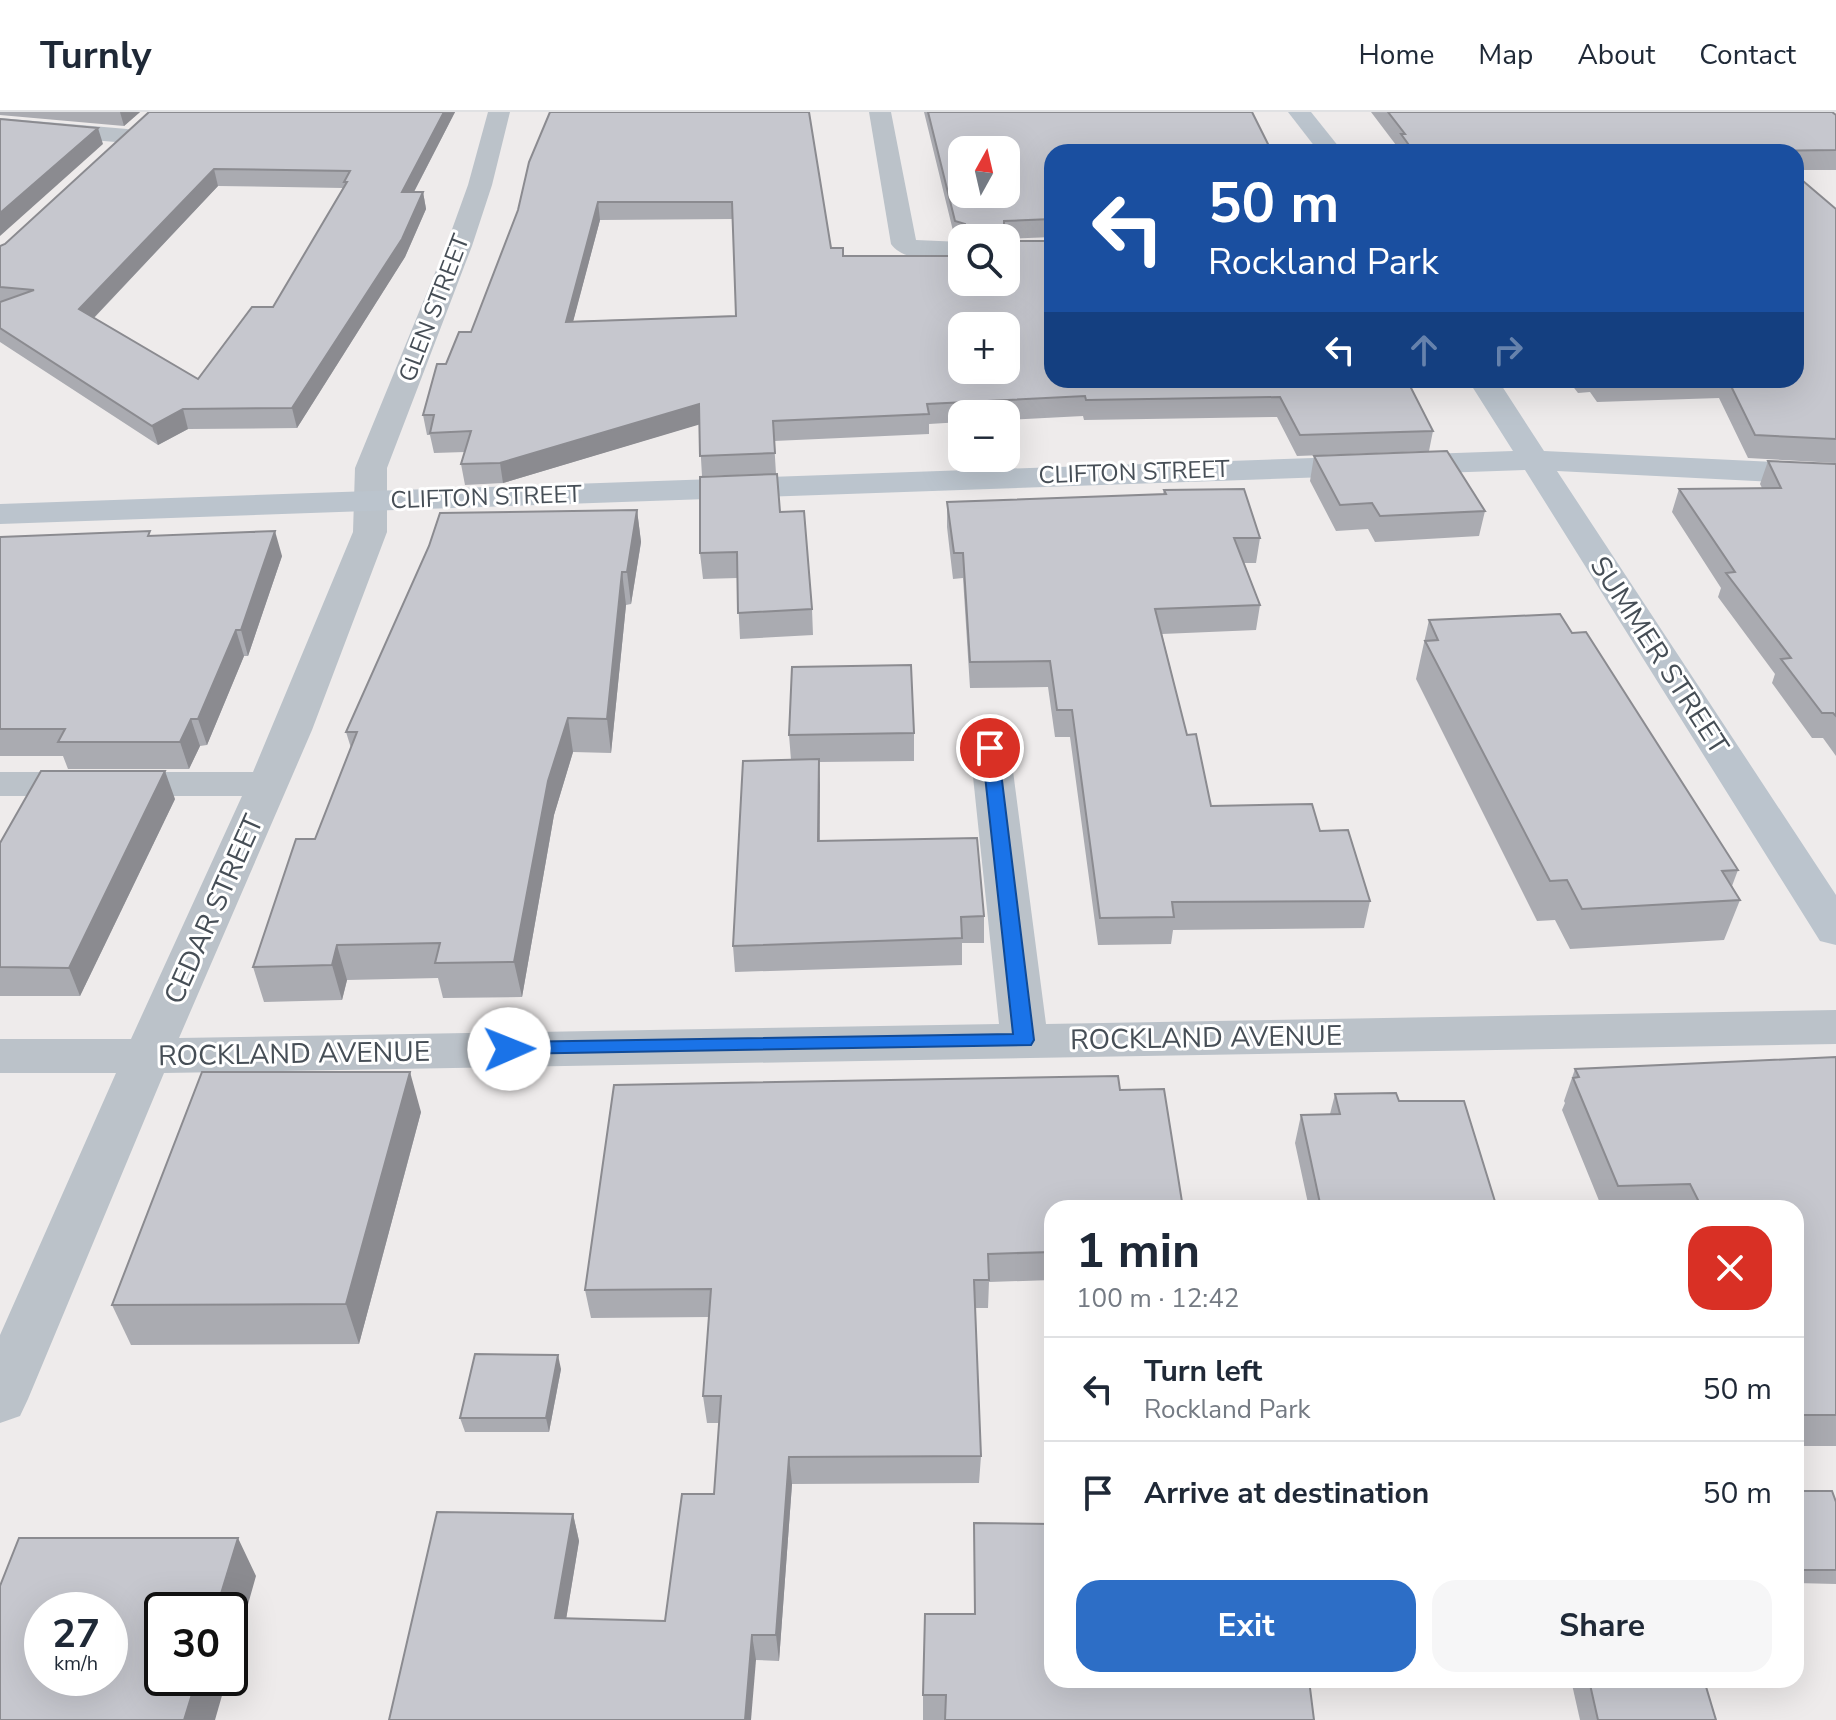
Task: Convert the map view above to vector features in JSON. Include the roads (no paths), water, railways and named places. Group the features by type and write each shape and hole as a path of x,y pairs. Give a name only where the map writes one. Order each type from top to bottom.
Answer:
{"street":[{"name":"GLEN STREET","path":"370,502 371,468 459,246 480,185 499,112"},
{"path":"880,112 904,244 915,249 948,250"},
{"path":"1299,112 1325,144"},
{"path":"105,157 147,120"},
{"path":"0,125 127,136"},
{"name":"SUMMER STREET","path":"1488,388 1836,930"},
{"name":"CLIFTON STREET","path":"0,514 1058,474 1535,460 1836,475"},
{"name":"CEDAR STREET","path":"0,1399 147,1056 269,784 370,532 370,502"},
{"path":"990,748 1024,1040"},
{"path":"0,784 269,784"},
{"name":"ROCKLAND AVENUE","path":"0,1056 1836,1027"}]}
